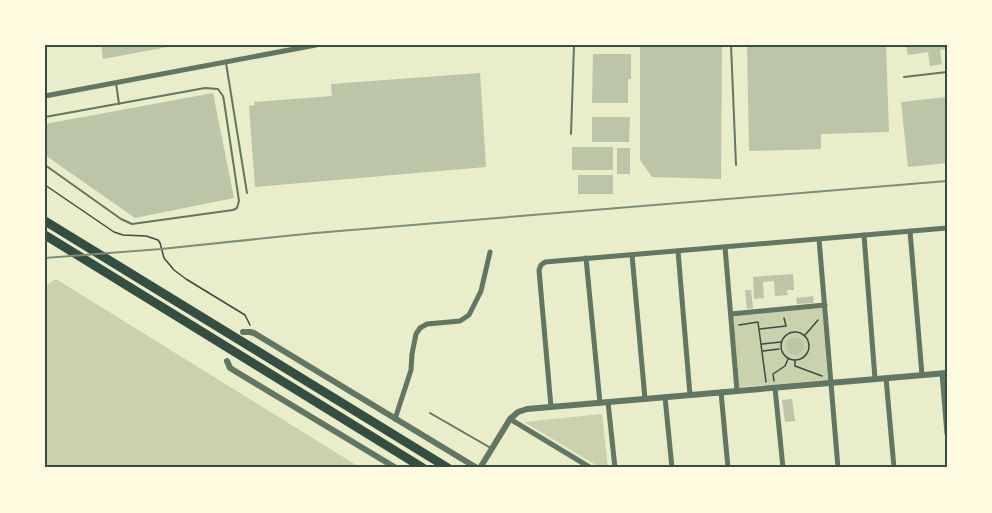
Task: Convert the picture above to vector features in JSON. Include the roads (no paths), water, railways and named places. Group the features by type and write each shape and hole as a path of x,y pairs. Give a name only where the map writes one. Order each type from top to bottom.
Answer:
{"highway":[{"path":"45,221 448,468"},
{"path":"47,237 423,468"}],"street":[{"path":"45,96 316,45"},
{"path":"551,407 540,267 545,262 947,228"},
{"path":"910,231 922,375"},
{"path":"864,235 876,379"},
{"path":"819,239 825,304 828,380 838,468"},
{"path":"725,247 737,391"},
{"path":"678,251 690,395"},
{"path":"395,419 411,370 416,334 427,324 460,321 469,315 480,291 490,252"},
{"path":"632,255 645,399"},
{"path":"586,258 600,403"},
{"path":"731,314 825,304"},
{"path":"246,332 479,468 510,419 518,412 527,409 737,391 828,380 876,379 944,373 947,434"},
{"path":"227,361 231,368 396,468"},
{"path":"886,378 894,468"},
{"path":"775,385 783,468"},
{"path":"721,392 728,468"},
{"path":"665,397 672,468"},
{"path":"608,402 615,468"},
{"path":"510,419 591,468"}],"lane":[{"path":"571,134 574,45"},
{"path":"731,45 736,165"},
{"path":"226,61 247,193"},
{"path":"904,77 947,72"},
{"path":"115,82 119,104"},
{"path":"45,117 206,88 218,89 224,101 239,201 237,208 233,210 132,224 121,219 45,165"},
{"path":"430,413 492,448"}],"railway":[{"path":"45,258 315,233 947,181"}]}
